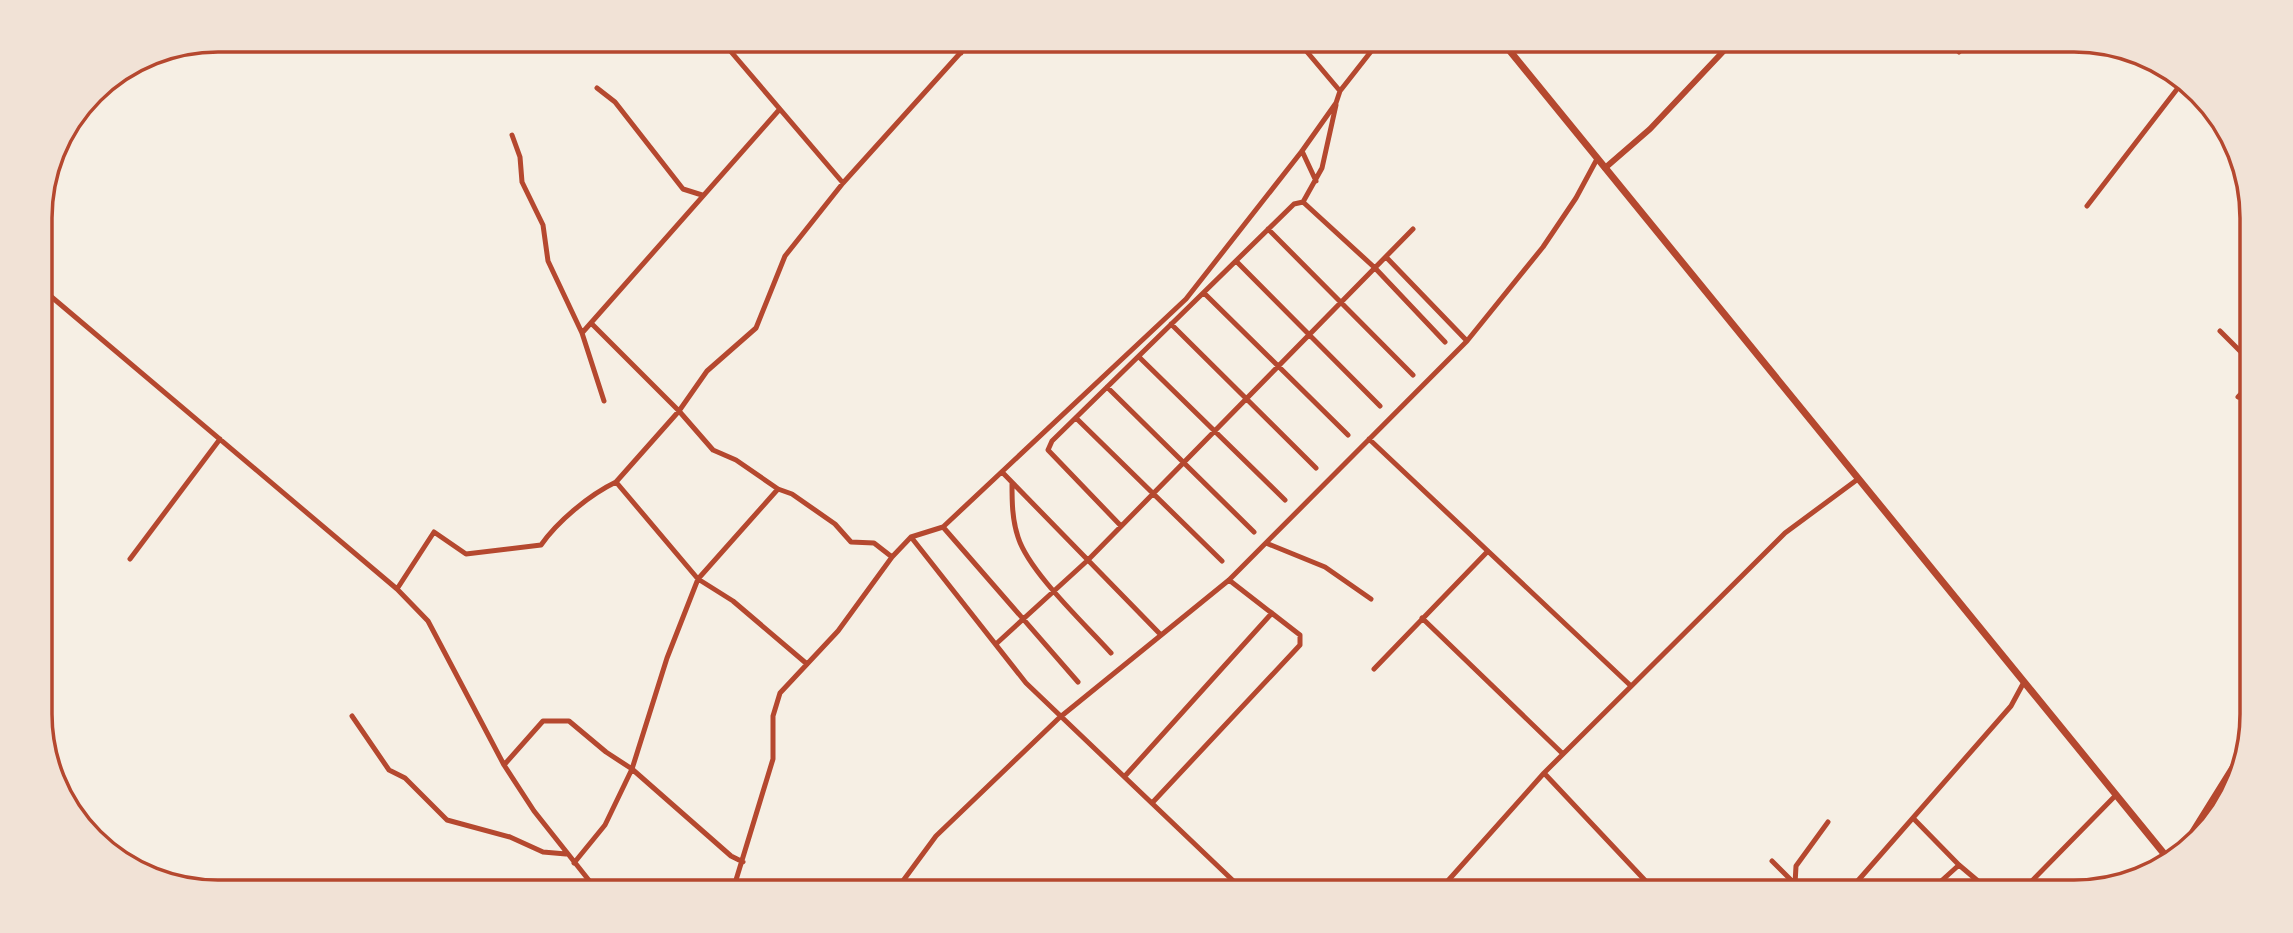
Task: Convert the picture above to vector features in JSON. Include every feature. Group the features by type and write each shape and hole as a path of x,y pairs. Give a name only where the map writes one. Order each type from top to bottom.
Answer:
{"main road":[{"path":"1510,52 2163,854"}],"street":[{"path":"731,52 843,183"},
{"path":"1307,52 1340,91"},
{"path":"1121,526 1048,450 1076,418 1268,229 1294,204 1303,202 1316,181 1326,154 1340,91 1371,52"},
{"path":"1605,168 1650,129 1723,52"},
{"path":"397,589 434,531 466,554 541,545 551,532 603,488 616,482 679,411 707,371 756,328 785,256 843,183 961,53"},
{"path":"597,88 615,102 683,189 702,195"},
{"path":"2087,206 2177,88"},
{"path":"737,880 774,759 773,716 780,693 838,631 892,557 911,537 943,527 1186,299 1302,151 1336,103"},
{"path":"582,333 779,110"},
{"path":"512,135 520,157 522,182 543,225 548,261 582,333 604,401"},
{"path":"1302,151 1316,181"},
{"path":"904,880 936,836 1059,718 1229,580 1467,341 1543,247 1576,198 1597,159"},
{"path":"1303,202 1375,268 1445,342"},
{"path":"1268,229 1412,375"},
{"path":"996,644 1088,560 1413,229"},
{"path":"1386,257 1467,341"},
{"path":"1236,261 1380,406"},
{"path":"1204,293 1348,435"},
{"path":"53,298 397,589 428,621 505,765 566,854 588,880"},
{"path":"591,323 679,411 713,450 736,460 778,489 792,494 835,524 851,541 874,543 892,557"},
{"path":"1171,324 1317,468"},
{"path":"2220,331 2240,351"},
{"path":"1139,357 1213,432 1285,499"},
{"path":"1107,387 1254,532"},
{"path":"1076,418 1222,561"},
{"path":"130,559 220,439"},
{"path":"1369,439 1631,686"},
{"path":"1002,472 1161,635"},
{"path":"1448,880 1544,773 1785,533 1858,479"},
{"path":"616,482 698,579 733,601 807,664"},
{"path":"1012,483 1012,508 1019,540 1055,590 1111,653"},
{"path":"574,863 605,825 632,769 667,658 698,579 778,489"},
{"path":"943,527 1078,682"},
{"path":"911,537 1026,683 1059,718 1125,776 1234,880"},
{"path":"1266,543 1325,567 1371,599"},
{"path":"1374,669 1488,551"},
{"path":"1153,802 1300,645 1300,635 1229,580"},
{"path":"1125,776 1272,613"},
{"path":"1422,618 1563,754"},
{"path":"1859,880 2011,706 2024,682"},
{"path":"352,716 389,770 405,778 447,820 510,837 542,852 566,854"},
{"path":"505,765 543,721 569,720 606,752 632,769 731,856 743,862"},
{"path":"2191,833 2232,767"},
{"path":"1544,773 1645,880"},
{"path":"2033,880 2116,795"},
{"path":"1913,818 1977,880"},
{"path":"1795,880 1796,866 1828,822"},
{"path":"1772,861 1791,880"},
{"path":"1942,880 1959,865"}]}
